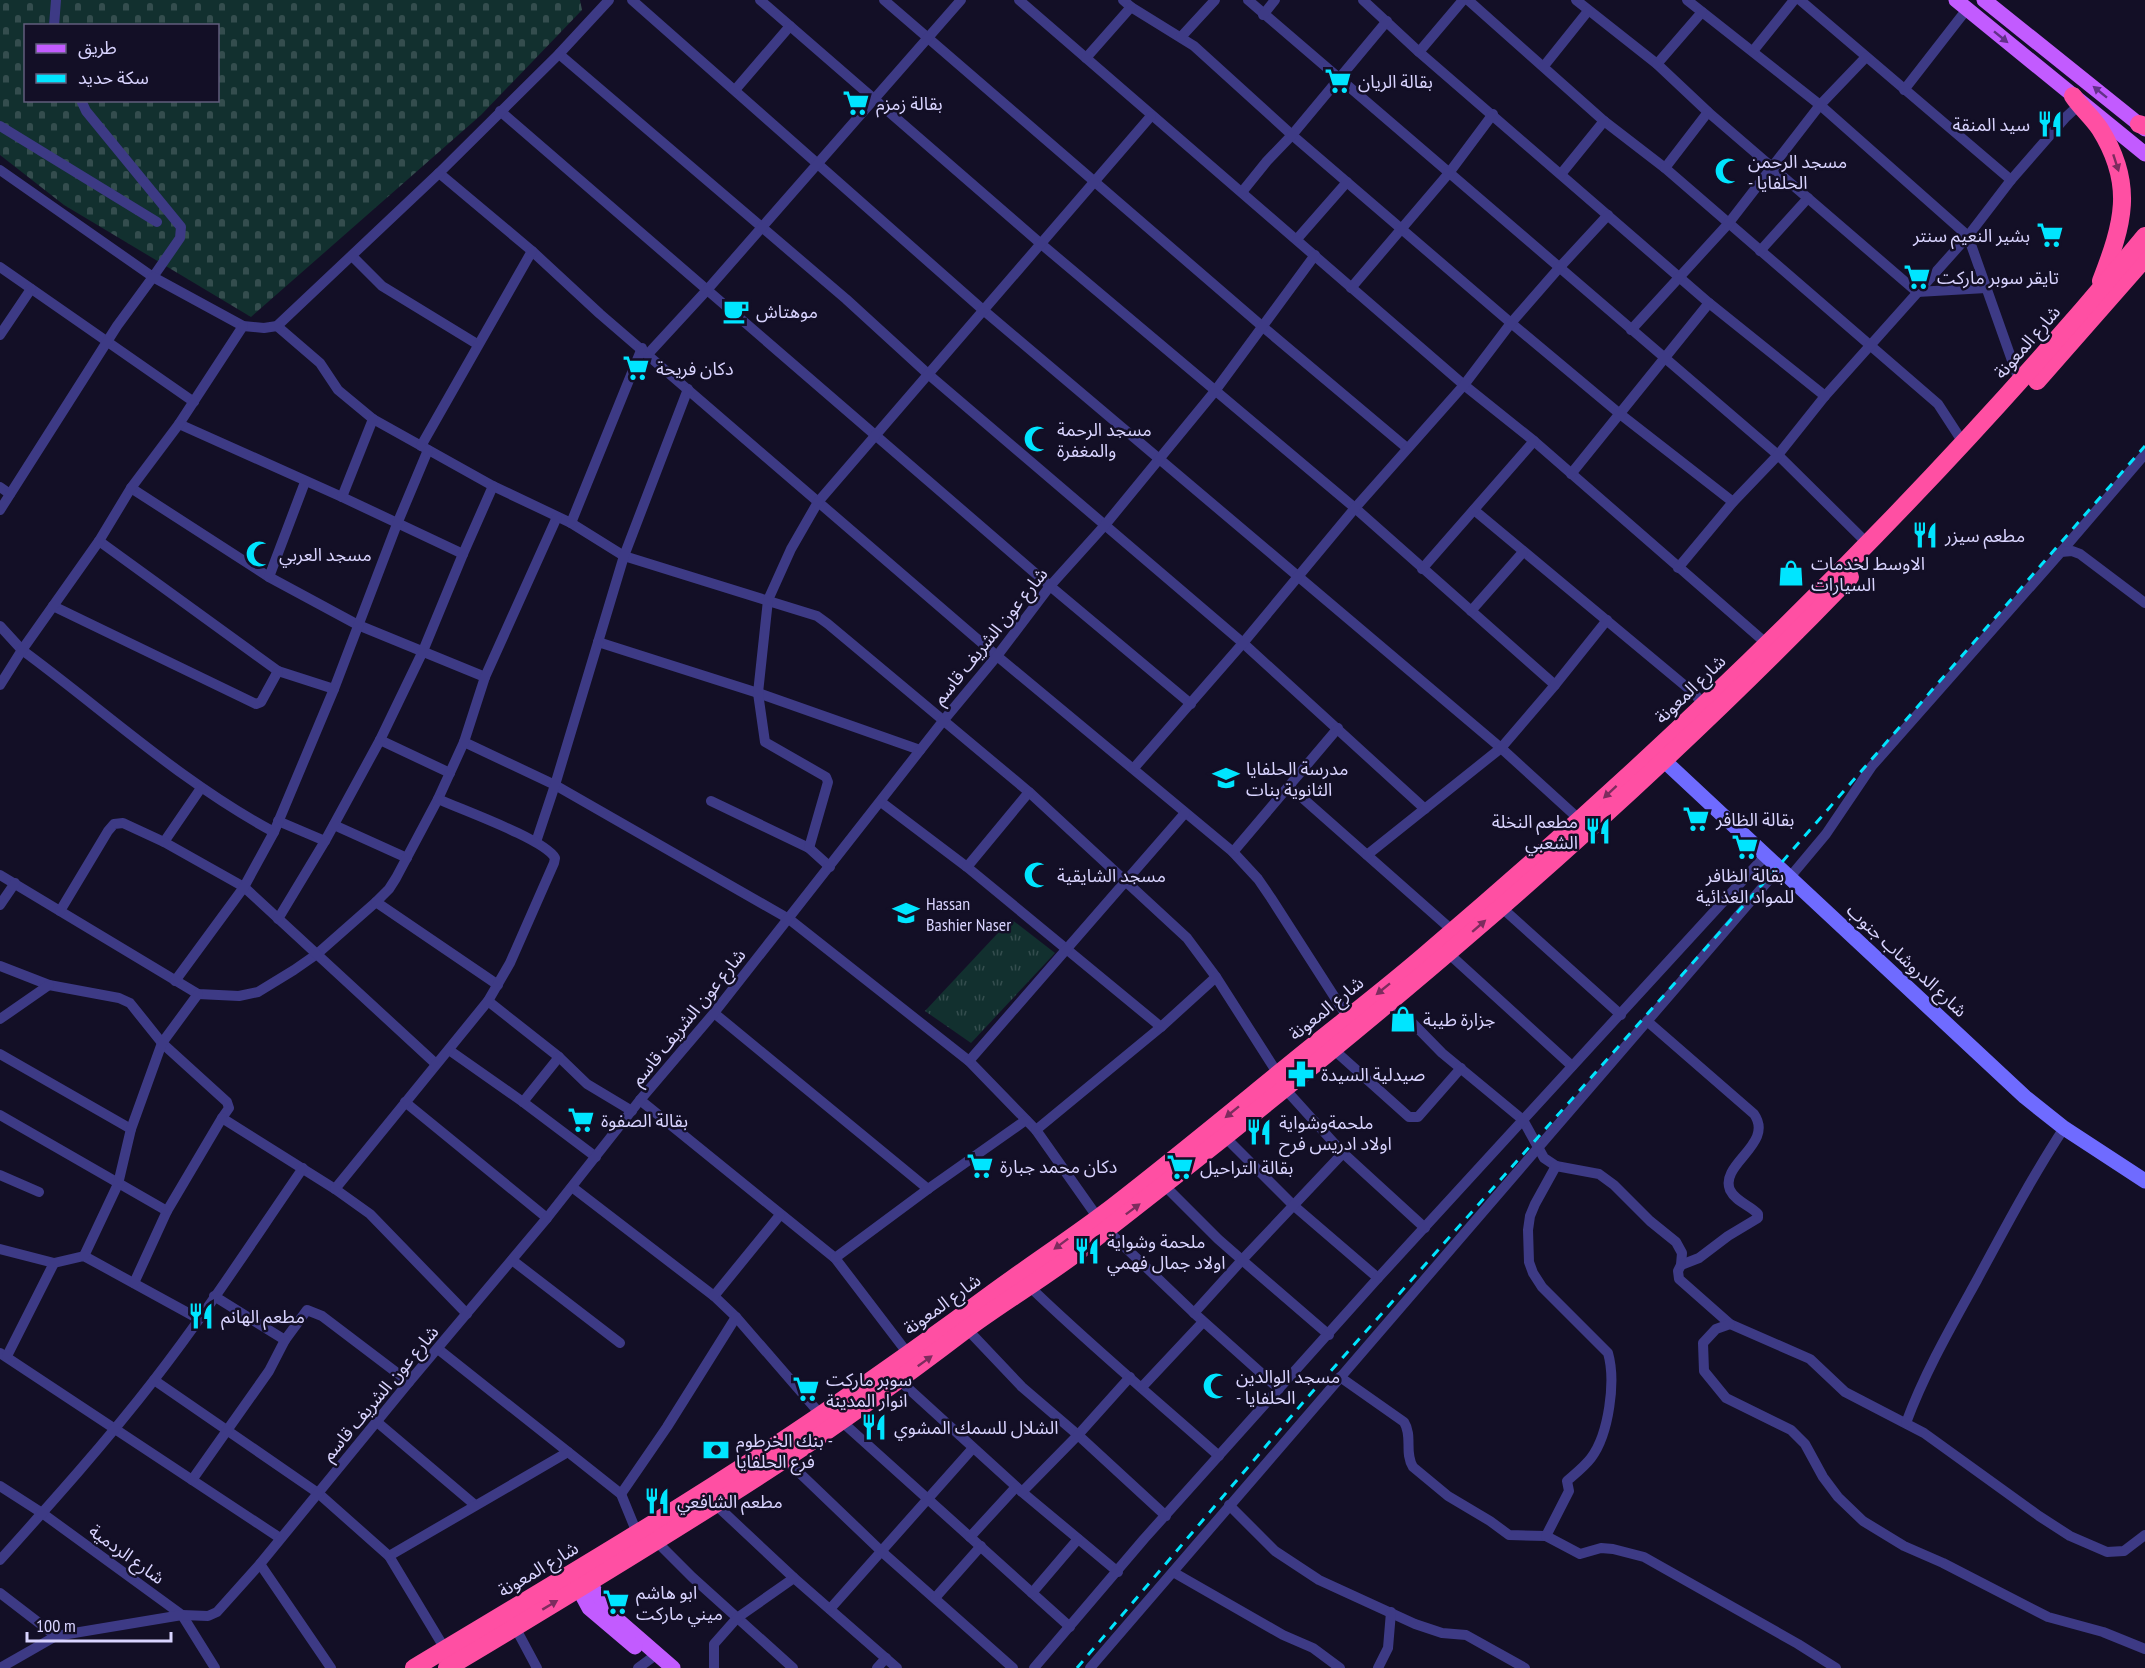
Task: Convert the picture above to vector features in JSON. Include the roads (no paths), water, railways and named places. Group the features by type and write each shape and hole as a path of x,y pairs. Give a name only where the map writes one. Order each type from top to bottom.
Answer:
{"highway":[{"path":"2074,98 2098,128 2112,152 2121,178 2123,204 2119,231 2094,298"},
{"name":"شارع المعونة","path":"414,1668 445,1649 582,1577 656,1541 785,1459 967,1329 1030,1287 1102,1224 1282,1082 1333,1049 1582,837 1659,756 1703,705 1767,644 1964,444 2094,298 2145,236"},
{"name":"شارع المعونة","path":"447,1668 515,1627 637,1533 821,1415 1102,1224 1164,1185 1225,1137 1348,1018 1453,931 1580,820 1659,756 1777,653 2047,371 2145,258"}],"main road":[{"path":"1984,0 2143,126"},
{"path":"1961,5 2145,154"},
{"path":"2074,98 2080,76"},
{"path":"582,1577 589,1608 652,1662 673,1668"}],"street":[{"path":"54,24 56,0"},
{"path":"0,170 153,278 243,326 264,328 277,326 439,173 559,54 609,0"},
{"path":"632,0 982,309 1501,748 1580,820"},
{"path":"760,0 1040,243 1354,508 1556,685"},
{"path":"884,0 929,36 1263,327 1407,448"},
{"path":"571,523 645,351 708,290 961,0"},
{"path":"1019,0 1464,385 1534,441 1767,644"},
{"path":"1181,37 1215,0"},
{"path":"1248,0 1778,455 1867,543"},
{"path":"1263,15 1275,0"},
{"path":"1363,0 1419,52 1709,303 1825,396"},
{"path":"1419,52 1463,0"},
{"path":"1468,0 1604,121 1665,168 1938,404 1964,444"},
{"path":"1576,0 1657,64 1771,168 1917,292 1986,288"},
{"path":"1688,0 1820,105 1968,236 2020,383"},
{"path":"1753,51 1794,0"},
{"path":"1800,0 2011,180"},
{"path":"1086,58 1127,4 1181,37 1511,323 1620,414 1733,502"},
{"path":"1904,90 1961,5"},
{"path":"1544,66 1588,11"},
{"path":"1657,64 1702,12"},
{"path":"1242,192 1387,21"},
{"path":"735,90 790,26"},
{"path":"559,54 1243,643 1425,809"},
{"path":"1631,330 1728,224 1820,105 1866,57"},
{"path":"1678,568 1733,502 1778,455 1825,396 1968,236 2011,180 2066,117 2074,98"},
{"path":"0,510 132,304 180,238 181,227 86,111 82,102"},
{"path":"500,111 1050,586 1191,704"},
{"path":"1665,168 1708,112"},
{"path":"1351,288 1449,174 1493,114"},
{"path":"809,848 828,782 826,777 765,742 758,693 768,600 791,549 818,502 982,309 1151,116"},
{"path":"1561,174 1604,121"},
{"path":"0,126 157,222"},
{"path":"439,173 532,251 600,314 997,656 1233,852 1271,898 1348,1018"},
{"path":"1297,239 1347,182"},
{"path":"1760,251 1808,198"},
{"path":"1134,768 1243,643 1354,508 1464,385 1511,323 1558,268 1608,215"},
{"path":"175,981 244,887 276,827 334,688 425,448 477,344 532,251"},
{"name":"شارع عون الشريف قاسم","path":"0,1668 56,1636 182,1615 208,1616 217,1612 260,1564 714,1013 1050,586 1105,525 1215,391 1315,255"},
{"path":"352,256 382,286 477,344"},
{"path":"0,267 194,402"},
{"path":"0,335 31,289"},
{"path":"1571,474 1709,303"},
{"path":"0,686 22,650 99,541 131,488 179,424 243,326"},
{"path":"277,326 320,363 338,390 373,419 494,486 571,523 624,556 817,616 828,624 1029,792 1194,945 1282,1082 1343,1153 1425,1228"},
{"path":"536,842 624,556 688,389"},
{"path":"342,497 373,419"},
{"path":"179,424 463,554"},
{"path":"1422,569 1534,441"},
{"path":"1090,1668 1647,1021 1785,872 1826,834 1872,766 2145,454"},
{"path":"269,578 305,482"},
{"path":"278,919 325,841 380,740 423,651 494,486"},
{"path":"0,487 10,494"},
{"path":"131,488 269,578 358,625 485,677"},
{"path":"1474,510 1695,694 1703,705"},
{"path":"0,875 198,994 239,996 258,992 294,970 317,954 376,902 389,889 408,858 464,742 485,677 557,517"},
{"path":"99,541 278,671 334,688"},
{"path":"2061,552 2072,551 2080,554 2145,603"},
{"path":"1471,611 1523,552"},
{"path":"53,606 256,704 261,702 278,671"},
{"path":"1367,855 1501,748 1556,685 1607,620"},
{"path":"0,626 22,650 201,788 237,813 325,841"},
{"path":"598,642 758,693 920,750"},
{"path":"1233,852 1338,728"},
{"path":"380,740 450,773"},
{"path":"464,742 555,785 789,918 969,1061 1036,1131 1102,1224 1203,1322 1279,1389"},
{"name":"شارع الدروشاب جنوب","path":"1659,756 2004,1078 2064,1128 2145,1181"},
{"path":"1290,787 1453,931"},
{"path":"164,842 201,788"},
{"path":"967,867 1029,792"},
{"path":"335,1189 488,1001 517,948 554,863 555,858 552,853 536,842 438,799"},
{"path":"711,801 809,848 830,867"},
{"path":"880,802 967,867 1161,1027"},
{"path":"969,1061 1185,813"},
{"path":"60,911 114,824 123,823 164,842 244,887 436,1064"},
{"path":"334,825 408,858"},
{"path":"1050,1668 1038,1664 1166,1516 1378,1278 1766,855"},
{"path":"0,905 15,883"},
{"path":"376,902 498,985"},
{"path":"1501,907 1621,1015"},
{"path":"1448,953 1572,1066"},
{"path":"0,966 49,985 119,998 130,1003 162,1043 227,1102 228,1108 167,1211 134,1283"},
{"path":"1036,1131 1161,1027 1216,977"},
{"path":"0,1019 49,985"},
{"path":"84,1256 118,1184 131,1129 162,1043 198,994"},
{"path":"488,1001 559,1057 587,1084 632,1111"},
{"path":"1391,1001 1442,1053 1523,1120 1544,1158 1556,1166 1599,1174 1676,1242 1682,1253 1679,1279 1730,1324 1810,1359 1845,1392 1931,1437 2040,1516 2093,1548 2107,1552 2124,1551 2145,1535"},
{"path":"714,1013 928,1189"},
{"path":"1647,1021 1754,1114 1759,1121 1760,1129 1757,1137 1730,1175 1728,1184 1738,1200 1756,1211 1758,1218 1728,1236 1699,1258 1682,1265"},
{"path":"1333,1049 1409,1117 1418,1118 1461,1068"},
{"path":"448,1050 523,1102 596,1157"},
{"path":"0,1054 131,1129"},
{"path":"523,1102 559,1057"},
{"path":"640,1100 835,1258 909,1354"},
{"path":"405,1102 547,1218"},
{"path":"0,1115 167,1211"},
{"path":"222,1118 335,1189 381,1224 467,1314"},
{"path":"835,1258 1026,1120"},
{"path":"1906,1423 1922,1383 1955,1318 2038,1168 2064,1128"},
{"path":"1225,1137 1293,1205 1378,1278"},
{"path":"1194,1313 1343,1153"},
{"path":"1546,1536 1569,1491 1567,1481 1591,1458 1600,1442 1608,1421 1610,1401 1608,1353 1542,1287 1529,1262 1530,1216 1556,1166"},
{"path":"0,1560 154,1380 303,1168"},
{"path":"0,1175 39,1192"},
{"path":"1164,1185 1218,1239 1329,1335"},
{"path":"572,1187 714,1296 736,1317 821,1415"},
{"path":"714,1296 780,1215"},
{"path":"0,1249 54,1263 84,1256 199,1319"},
{"path":"512,1260 620,1343"},
{"path":"54,1263 4,1354 280,1538"},
{"path":"1030,1287 1076,1331 1219,1456"},
{"path":"214,1296 285,1340"},
{"path":"192,1480 269,1371 285,1340 307,1310 322,1316 409,1382"},
{"path":"621,1494 667,1427 736,1317"},
{"path":"1142,1387 1203,1322"},
{"path":"1730,1324 1716,1329 1703,1343 1704,1371 1726,1398 1791,1430 1805,1444 1829,1486 1863,1521 1904,1546 1943,1563 2048,1617 2103,1632 2145,1649"},
{"path":"967,1329 1022,1387 1166,1516"},
{"path":"438,1349 621,1494 637,1533"},
{"path":"970,1537 1078,1435 1130,1377"},
{"path":"1340,1377 1404,1422 1408,1428 1409,1461 1413,1467 1448,1496 1509,1535 1546,1536 1580,1554 1601,1548 1644,1557 1836,1668"},
{"path":"154,1380 318,1493 389,1556 445,1649"},
{"path":"898,1380 1019,1490 1118,1572"},
{"path":"840,1420 1070,1627"},
{"path":"377,1422 475,1505"},
{"path":"830,1609 973,1449"},
{"path":"389,1556 568,1452"},
{"path":"785,1459 881,1551 1013,1668"},
{"name":"شارع الردمية","path":"0,1486 42,1513 182,1615 215,1668"},
{"path":"715,1504 794,1578 897,1668"},
{"path":"1229,1505 1275,1551 1319,1580 1414,1624 1442,1633 1466,1635 1525,1668"},
{"path":"1032,1593 1078,1539"},
{"path":"656,1541 793,1668"},
{"path":"935,1598 981,1546"},
{"path":"260,1564 331,1668"},
{"path":"1173,1572 1283,1635 1313,1648 1336,1665 1350,1668"},
{"path":"714,1668 714,1644 737,1618 794,1578"},
{"path":"0,1593 56,1636"},
{"path":"1378,1668 1388,1648 1391,1612"},
{"path":"515,1627 537,1668"},
{"path":"18,1658 24,1668"},
{"path":"878,1668 886,1658"}],"railway":[{"path":"1077,1668 1306,1399 1775,870 2145,446"}],"place":[{"name":"بقالة الريان","path":"1338,81"},
{"name":"بقالة زمزم","path":"856,103"},
{"name":"سيد المنقة","path":"2050,124"},
{"name":"مسجد الرحمن - الحلفايا","path":"1728,171"},
{"name":"بشير النعيم سنتر","path":"2050,235"},
{"name":"تايقر سوبر ماركت","path":"1917,277"},
{"name":"موهتاش","path":"736,311"},
{"name":"دكان فريحة","path":"636,368"},
{"name":"مسجد الرحمة والمغفرة","path":"1037,439"},
{"name":"مطعم سيزر","path":"1925,535"},
{"name":"مسجد العربي","path":"259,554"},
{"name":"الاوسط لخدمات السيارات","path":"1791,573"},
{"name":"مدرسة الحلفايا الثانوية بنات","path":"1226,778"},
{"name":"بقالة الظافر","path":"1696,819"},
{"name":"مطعم النخلة الشعبي","path":"1598,831"},
{"name":"بقالة الظافر للمواد الغذائية","path":"1745,847"},
{"name":"مسجد الشايقية","path":"1037,875"},
{"name":"Hassan Bashier Naser","path":"906,913"},
{"name":"جزارة طيبة","path":"1403,1019"},
{"name":"صيدلية السيدة","path":"1301,1074"},
{"name":"بقالة الصفوة","path":"581,1120"},
{"name":"ملحمةوشواية اولاد ادريس فرح","path":"1259,1132"},
{"name":"دكان محمد جبارة","path":"980,1166"},
{"name":"بقالة التراحيل","path":"1180,1167"},
{"name":"ملحمة وشواية اولاد جمال فهمي","path":"1087,1251"},
{"name":"مطعم الهانم","path":"201,1316"},
{"name":"مسجد الوالدين - الحلفايا","path":"1216,1386"},
{"name":"سوبر ماركت انوار المدينة","path":"806,1389"},
{"name":"الشلال للسمك المشوي","path":"874,1427"},
{"name":"بنك الخرطوم - فرع الحلفايا","path":"716,1450"},
{"name":"مطعم الشافعي","path":"657,1501"},
{"name":"ابو هاشم ميني ماركت","path":"616,1602"}]}
